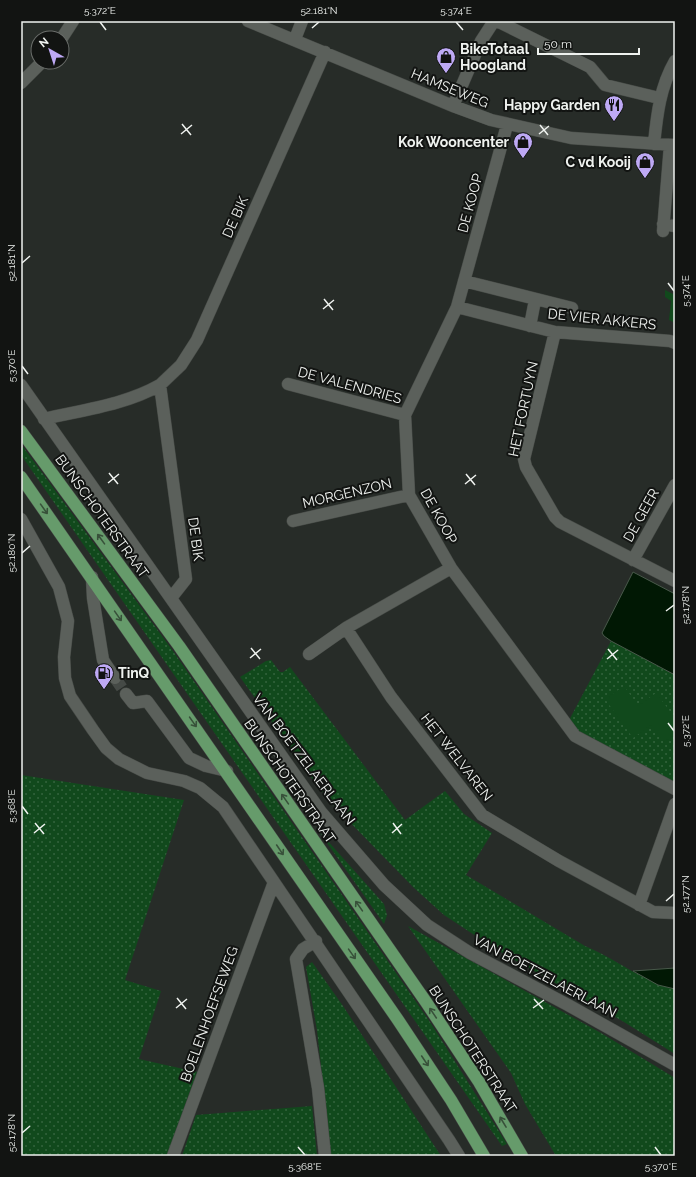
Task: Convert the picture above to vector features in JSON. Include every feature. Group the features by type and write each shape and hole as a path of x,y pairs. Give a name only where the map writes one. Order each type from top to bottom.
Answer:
{"main road":[{"name":"BUNSCHOTERSTRAAT","path":"21,431 179,646 421,995 479,1082 522,1156"},
{"path":"21,478 92,577 452,1100 484,1156"}],"street":[{"path":"67,30 73,21"},
{"name":"HAMSEWEG","path":"248,21 453,106 507,125 571,138 672,145"},
{"path":"294,39 302,21"},
{"path":"453,106 481,41 494,21"},
{"path":"497,21 590,67 606,85 660,98"},
{"name":"DE BIK","path":"44,419 128,399 146,392 160,385 181,365 197,340 325,52"},
{"path":"654,144 663,86 675,61"},
{"path":"21,83 34,70"},
{"name":"DE KOOP","path":"507,125 457,306 405,415 408,494 451,568 575,736 675,789"},
{"path":"667,227 672,145"},
{"path":"464,281 535,300 572,308"},
{"path":"530,326 535,300"},
{"name":"DE VIER AKKERS","path":"457,306 555,332 670,341 675,344"},
{"name":"HET FORTUYN","path":"555,332 524,459 526,467 555,517 560,522 675,581"},
{"name":"DE VALENDRIES","path":"288,384 405,415"},
{"name":"VAN BOETZELAERLAAN","path":"21,385 321,812 384,885 427,925 470,954 568,1005 675,1065"},
{"name":"DE BIK","path":"160,385 186,579 170,598"},
{"name":"DE GEER","path":"633,560 675,485"},
{"name":"MORGENZON","path":"292,521 408,494"},
{"path":"21,519 59,587 68,621 64,664 65,678 70,696 102,742 119,759 147,773 184,781 206,793 223,807 316,941 459,1156"},
{"path":"309,654 346,628 451,568"},
{"path":"92,577 93,598 103,660 115,678"},
{"name":"HET WELVAREN","path":"346,628 391,697 482,815 639,905 653,912 675,913"},
{"path":"126,694 133,703 147,701 189,758 206,766 226,771"},
{"path":"639,905 675,804"},
{"name":"BOELENHOEFSEWEG","path":"173,1156 274,882"},
{"path":"316,941 303,949 296,959 318,1088 325,1156"}],"green space":[{"path":"665,290 675,295 675,323 669,320 671,301 665,297"},
{"path":"21,444 173,651 430,1022 507,1144 502,1146 21,455"},
{"path":"611,641 675,675 675,785 566,726"},
{"path":"271,660 280,672 283,672 290,667 405,820 445,791 464,814 492,833 466,875 585,946 651,981 675,989 675,1054 624,1022 494,948 444,915 414,888 335,807 316,784 240,677 266,661"},
{"path":"624,686 638,706 656,693 675,718 675,734 664,742 651,725 633,738 605,699"},
{"path":"21,775 184,800 125,980 161,991 139,1059 197,1072 167,1156 21,1156"},
{"path":"318,830 384,904 387,915 384,924"},
{"path":"408,926 601,1033 675,1078 675,1156 556,1156 525,1104 511,1073"},
{"path":"312,962 343,1006 441,1156 331,1156 317,1030 306,967"},
{"path":"312,1106 317,1156 182,1156 196,1115"}],"shaded area":[{"path":"633,572 675,594 675,675 611,641 602,633"},
{"path":"675,968 675,989 658,985 633,971"}],"tunnel":[{"path":"115,678 126,694"}],"place":[{"name":"BikeTotaal Hoogland","path":"446,74"},
{"name":"Happy Garden","path":"614,122"},
{"name":"Kok Wooncenter","path":"523,159"},
{"name":"C vd Kooij","path":"645,179"},
{"name":"TinQ","path":"104,690"}]}
